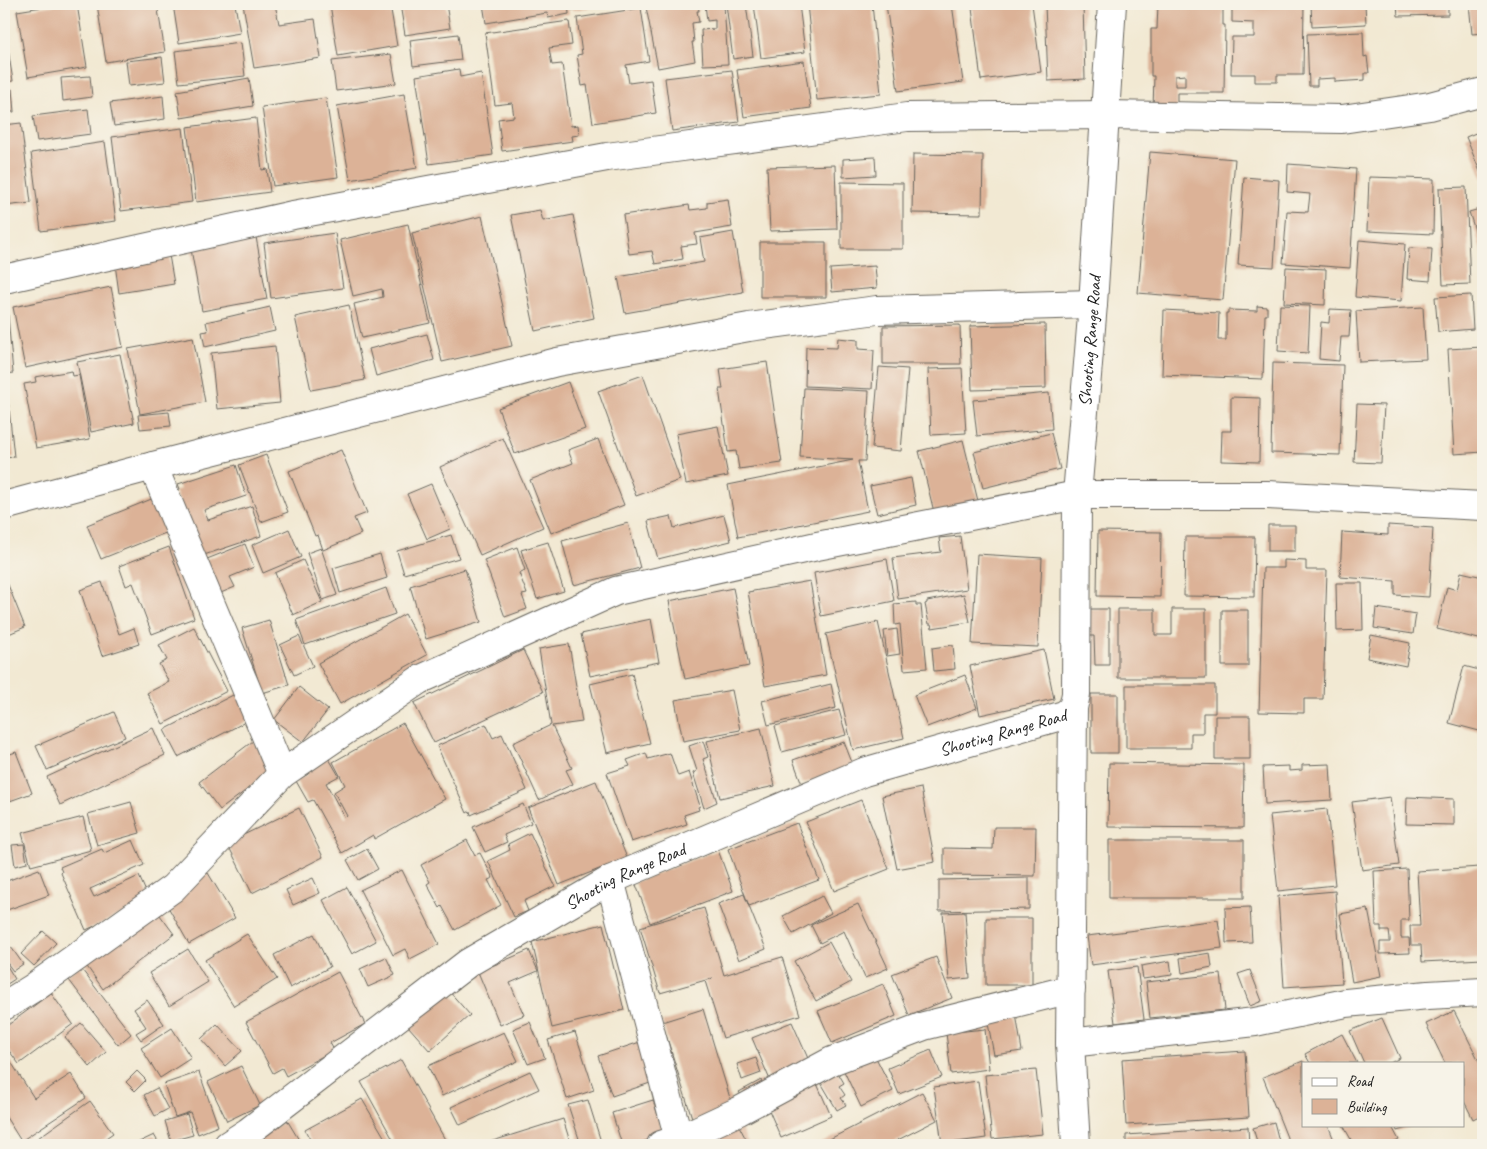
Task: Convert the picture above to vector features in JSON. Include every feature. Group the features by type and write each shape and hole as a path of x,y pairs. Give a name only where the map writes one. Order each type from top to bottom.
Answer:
{"street":[{"name":"Shooting Range Road","path":"1076,1145 1070,1044 1073,708 1076,694 1077,495 1093,304 1112,4"},
{"path":"4,280 293,215 607,157 907,117 1106,115 1342,119 1430,106 1483,92"},
{"path":"4,506 557,362 750,327 876,310 1093,304"},
{"path":"153,466 282,774"},
{"path":"4,1006 33,988 173,888 282,774 419,680 616,591 817,546 1077,495 1267,495 1483,506"},
{"name":"Shooting Range Road","path":"228,1145 248,1132 468,963 610,880 864,772 1064,715 1073,708"},
{"path":"610,880 670,1142 739,1111 832,1062 924,1026 1071,989"},
{"path":"1070,1044 1256,1022 1346,1003 1483,992"}],"building":[{"path":"61,4 77,4 87,67 28,77 17,11"},
{"path":"97,4 157,4 165,52 106,62"},
{"path":"173,4 235,4 240,33 179,43"},
{"path":"243,4 275,4 279,24 315,19 321,58 254,68"},
{"path":"330,4 390,4 397,46 338,56"},
{"path":"400,4 446,4 450,28 405,35"},
{"path":"483,4 568,4 569,14 548,18 547,13 486,23"},
{"path":"572,4 607,4 607,5 572,10"},
{"path":"662,4 698,4 699,22 692,23 695,61 658,68 646,7"},
{"path":"705,4 724,5 728,64 703,65 701,30 715,29 715,20 707,21"},
{"path":"726,4 746,4 753,56 733,59"},
{"path":"754,4 799,4 805,52 761,58"},
{"path":"807,4 830,4 831,9 844,8 843,4 872,4 881,94 817,100"},
{"path":"886,4 952,4 963,82 898,91"},
{"path":"1008,4 1032,4 1041,72 981,80 972,8"},
{"path":"1045,4 1083,4 1085,79 1048,81"},
{"path":"1158,4 1226,4 1226,7 1223,7 1223,25 1225,25 1224,93 1177,93 1177,108 1153,108 1154,76 1151,76 1151,29 1157,29","holes":["1185,75 1185,86 1175,86 1175,76"]},
{"path":"1232,4 1304,4 1303,75 1277,75 1277,82 1255,82 1255,74 1231,74 1232,37 1254,37 1254,23 1232,22"},
{"path":"1311,4 1365,4 1366,24 1312,27"},
{"path":"1397,4 1448,4 1448,15 1398,16"},
{"path":"1469,4 1483,4 1483,33 1472,34"},
{"path":"641,8 649,61 626,65 629,83 651,80 656,113 593,123 587,85 582,86 577,55 582,54 577,18"},
{"path":"569,21 572,45 549,48 552,65 562,64 571,126 578,125 579,135 572,136 573,141 502,151 498,119 514,117 512,103 495,105 485,33"},
{"path":"4,31 13,81 4,82"},
{"path":"1363,32 1364,57 1367,56 1369,73 1365,73 1365,80 1335,82 1335,78 1317,79 1317,86 1309,86 1307,34"},
{"path":"458,34 461,60 413,66 410,40"},
{"path":"241,43 245,76 179,83 175,51"},
{"path":"391,54 396,83 336,91 332,61"},
{"path":"162,57 165,82 129,86 126,61"},
{"path":"804,61 811,108 744,117 737,70"},
{"path":"459,69 460,77 481,73 493,155 429,164 416,76"},
{"path":"732,70 739,122 672,131 665,78"},
{"path":"90,76 92,97 63,101 61,78"},
{"path":"249,78 253,106 181,118 177,91"},
{"path":"12,89 14,112 4,112 4,90"},
{"path":"404,94 417,168 350,180 337,106"},
{"path":"163,96 165,119 114,126 110,103"},
{"path":"326,98 338,177 273,186 262,107"},
{"path":"88,109 91,134 37,141 33,116"},
{"path":"256,118 262,170 267,169 270,192 196,202 187,127"},
{"path":"21,123 31,203 4,206 4,125"},
{"path":"183,128 192,202 121,211 112,137"},
{"path":"1483,130 1483,179 1466,137"},
{"path":"105,142 116,221 41,231 31,153"},
{"path":"1150,152 1235,159 1223,300 1138,293"},
{"path":"913,154 983,155 982,214 912,213"},
{"path":"875,157 876,175 843,177 843,159"},
{"path":"1288,164 1356,169 1350,268 1283,263 1287,211 1308,212 1310,194 1287,192"},
{"path":"835,165 837,229 770,231 767,167"},
{"path":"1244,177 1279,180 1274,267 1238,265"},
{"path":"1369,177 1434,179 1433,234 1367,231"},
{"path":"841,182 903,183 903,249 841,249"},
{"path":"1466,187 1470,284 1443,285 1439,188"},
{"path":"728,199 732,227 695,233 697,244 681,246 683,259 655,264 652,251 629,254 623,215 689,205 690,210 707,208 707,202"},
{"path":"1483,208 1483,255 1469,212"},
{"path":"540,210 543,221 573,215 594,318 535,331 511,215"},
{"path":"482,216 512,346 442,362 412,233"},
{"path":"408,224 430,323 362,338 354,304 383,297 382,289 353,296 340,240"},
{"path":"733,232 743,292 625,313 618,277 704,262 700,238"},
{"path":"335,233 343,288 271,298 264,243"},
{"path":"256,237 267,299 202,311 191,249"},
{"path":"1359,240 1405,244 1401,301 1355,297"},
{"path":"760,242 826,242 826,297 760,297"},
{"path":"1409,248 1432,249 1430,281 1407,279"},
{"path":"169,255 174,284 119,293 115,264"},
{"path":"875,266 877,288 832,292 830,269"},
{"path":"1286,267 1326,269 1325,305 1284,303"},
{"path":"111,287 123,347 25,368 13,307"},
{"path":"1471,295 1473,329 1438,332 1435,297"},
{"path":"7,305 13,373 4,374 4,306"},
{"path":"349,305 365,380 311,390 295,317"},
{"path":"1280,305 1310,306 1308,353 1278,351"},
{"path":"1257,306 1267,307 1267,315 1265,315 1263,379 1162,375 1164,310 1219,313 1218,340 1226,340 1226,313 1228,313 1228,310 1257,311"},
{"path":"270,307 275,331 205,347 202,332 208,331 206,322"},
{"path":"1423,307 1426,359 1359,362 1356,311"},
{"path":"1330,309 1351,310 1349,337 1341,337 1339,361 1319,359 1321,322 1329,323"},
{"path":"1045,324 1046,388 972,390 970,326"},
{"path":"960,325 961,364 883,364 883,326"},
{"path":"427,334 434,360 376,376 369,349"},
{"path":"193,337 205,402 140,414 128,349"},
{"path":"838,338 858,340 858,349 874,350 872,389 805,386 806,347 837,348"},
{"path":"275,346 280,403 217,409 211,353"},
{"path":"1483,347 1483,452 1454,454 1448,349"},
{"path":"120,354 134,423 91,432 77,362"},
{"path":"767,362 782,463 739,469 736,451 728,452 719,389 723,389 720,369"},
{"path":"1273,363 1343,365 1340,455 1271,453"},
{"path":"879,367 908,369 901,451 872,448"},
{"path":"962,368 966,433 931,435 928,369"},
{"path":"72,371 73,376 79,375 90,439 36,448 24,384 36,382 35,377"},
{"path":"643,375 680,480 636,496 598,391"},
{"path":"568,382 585,429 515,454 498,408"},
{"path":"804,388 869,391 865,461 858,461 868,511 738,537 728,485 853,460 800,457"},
{"path":"4,389 7,389 14,457 4,458"},
{"path":"1049,393 1052,429 977,436 973,400"},
{"path":"1231,397 1260,398 1259,462 1221,461 1222,431 1231,431"},
{"path":"1357,404 1384,405 1381,463 1354,462"},
{"path":"169,412 171,426 140,429 138,415"},
{"path":"718,426 728,476 686,484 676,434"},
{"path":"1051,433 1060,469 983,488 974,452"},
{"path":"503,438 543,527 480,555 440,467"},
{"path":"598,439 624,505 551,533 530,480 573,463 568,450"},
{"path":"963,440 978,501 934,512 919,451"},
{"path":"341,450 367,513 354,518 361,534 323,550 318,535 315,536 289,471"},
{"path":"266,455 288,512 261,522 239,465"},
{"path":"236,465 246,496 204,510 208,520 252,506 261,536 201,556 175,491 180,489 178,484"},
{"path":"911,478 916,505 877,514 870,486"},
{"path":"431,484 450,529 427,539 407,494"},
{"path":"154,498 168,532 101,559 87,525"},
{"path":"724,515 731,541 658,559 648,521 671,516 674,528"},
{"path":"628,523 640,568 574,585 562,541"},
{"path":"1268,525 1295,525 1295,551 1268,551"},
{"path":"1388,525 1433,528 1429,597 1395,595 1395,581 1340,577 1342,532 1388,535"},
{"path":"289,529 301,557 263,573 252,545"},
{"path":"1098,531 1161,532 1160,597 1097,596"},
{"path":"451,535 459,558 404,574 397,551"},
{"path":"960,536 967,589 898,599 893,558 941,552 939,538"},
{"path":"1185,537 1255,537 1254,597 1184,596"},
{"path":"548,542 564,591 537,599 521,550"},
{"path":"245,544 254,567 230,577 235,587 216,595 202,561"},
{"path":"169,547 194,618 152,634 133,583 126,586 119,566"},
{"path":"517,547 525,570 519,573 527,594 522,595 527,609 505,617 484,560"},
{"path":"321,548 337,595 323,600 307,553"},
{"path":"380,554 387,578 340,593 333,568"},
{"path":"977,554 1042,558 1038,647 972,644"},
{"path":"887,559 894,601 821,616 814,573"},
{"path":"303,560 322,602 293,615 275,573"},
{"path":"1284,560 1306,561 1306,570 1327,570 1323,699 1304,699 1304,713 1259,712 1263,568 1284,568"},
{"path":"465,569 481,622 426,639 410,586"},
{"path":"1461,572 1483,577 1483,640 1437,629 1447,587 1457,590"},
{"path":"4,575 25,627 4,636"},
{"path":"810,581 826,675 765,686 748,592"},
{"path":"102,582 119,634 134,628 139,644 102,656 80,590"},
{"path":"1336,583 1362,583 1363,630 1337,631"},
{"path":"386,588 395,614 305,645 296,620"},
{"path":"733,588 749,666 685,679 669,601"},
{"path":"964,594 970,622 932,628 931,624 929,624 925,604 927,601"},
{"path":"916,602 916,605 921,605 927,668 904,670 900,624 895,625 894,604"},
{"path":"1376,608 1416,614 1413,634 1374,628"},
{"path":"1089,609 1109,609 1109,665 1095,665 1094,636 1090,636"},
{"path":"1118,609 1155,609 1155,635 1172,635 1172,609 1206,609 1206,678 1118,678"},
{"path":"1222,610 1248,610 1248,666 1222,666"},
{"path":"405,614 427,655 340,704 318,663"},
{"path":"651,619 659,662 590,676 581,634"},
{"path":"269,620 289,685 262,693 242,628"},
{"path":"878,622 904,738 853,750 826,634"},
{"path":"194,627 227,691 163,724 147,693 169,682 159,664 167,660 159,645"},
{"path":"897,629 900,654 887,656 884,631"},
{"path":"1371,635 1410,643 1406,666 1367,658"},
{"path":"299,636 313,666 294,675 280,645"},
{"path":"569,644 582,722 552,726 572,768 566,770 573,784 539,800 513,743 551,725 539,649"},
{"path":"953,645 955,669 934,671 932,648"},
{"path":"523,650 543,692 434,743 414,703"},
{"path":"1044,650 1054,699 980,715 970,666"},
{"path":"1464,666 1483,671 1483,732 1449,723"},
{"path":"632,674 650,743 607,753 590,684"},
{"path":"965,675 977,708 927,727 914,695"},
{"path":"831,684 836,708 768,725 762,701"},
{"path":"1126,685 1215,685 1215,713 1203,713 1203,733 1191,733 1191,748 1126,748"},
{"path":"299,687 328,710 303,742 274,720"},
{"path":"732,690 740,730 683,741 675,700"},
{"path":"237,693 251,719 178,757 164,730"},
{"path":"1091,694 1118,694 1118,753 1091,753"},
{"path":"839,710 846,735 782,752 775,726"},
{"path":"114,712 125,737 47,770 36,746"},
{"path":"1215,716 1250,716 1250,759 1215,759"},
{"path":"403,723 445,799 374,839 373,835 342,853 313,800 308,802 296,781 308,774 305,770 328,757 339,776 326,783 345,818 347,816 334,792 345,785 333,762"},
{"path":"486,724 493,738 502,734 527,790 471,815 470,811 467,813 437,746"},
{"path":"153,728 165,755 60,805 47,777"},
{"path":"761,728 775,786 720,798 707,741"},
{"path":"253,741 274,769 220,810 199,782"},
{"path":"703,741 708,757 703,759 717,802 704,808 693,773 697,771 689,746"},
{"path":"844,742 853,765 802,784 793,760"},
{"path":"16,752 32,793 7,802 4,795 4,756"},
{"path":"646,753 648,759 670,753 678,776 689,772 700,806 698,807 699,810 684,815 687,824 631,842 607,773 630,766 627,760"},
{"path":"1109,763 1244,765 1243,828 1108,827"},
{"path":"1330,764 1332,800 1265,804 1263,767 1289,766 1289,771 1302,770 1302,765"},
{"path":"596,781 627,858 559,885 528,808"},
{"path":"921,788 935,862 897,869 882,796"},
{"path":"1390,797 1399,865 1362,870 1352,802"},
{"path":"1407,797 1454,799 1454,825 1406,824"},
{"path":"861,800 889,869 834,891 806,822"},
{"path":"131,802 140,833 97,845 88,814"},
{"path":"523,804 531,823 504,835 507,842 485,852 473,827"},
{"path":"299,808 323,857 252,893 227,843"},
{"path":"1327,809 1335,885 1278,891 1270,815"},
{"path":"83,817 91,850 31,866 22,833"},
{"path":"797,823 819,880 749,906 728,849"},
{"path":"994,827 1036,827 1035,876 944,875 944,848 993,849"},
{"path":"530,833 555,886 524,901 528,911 514,917 488,861 510,850 508,844"},
{"path":"133,840 144,865 90,889 94,897 139,876 150,901 86,930 60,867 102,849 104,853"},
{"path":"467,840 475,855 480,853 493,878 488,880 501,905 455,930 427,884 430,882 421,865"},
{"path":"1109,840 1244,840 1244,898 1109,898"},
{"path":"24,844 27,863 15,866 12,845"},
{"path":"367,849 378,869 358,880 347,860"},
{"path":"718,850 733,891 650,923 635,882"},
{"path":"1480,867 1483,959 1422,962 1421,945 1411,945 1410,926 1420,926 1417,871"},
{"path":"39,869 49,895 4,911 4,882"},
{"path":"1407,869 1409,920 1401,920 1401,938 1409,938 1410,953 1380,954 1380,942 1390,942 1390,939 1389,931 1381,931 1381,926 1376,926 1374,871"},
{"path":"402,870 439,944 410,959 405,949 393,955 360,890"},
{"path":"208,873 235,918 189,944 163,898"},
{"path":"313,878 320,893 293,905 286,890"},
{"path":"1029,878 1029,909 939,911 939,880"},
{"path":"347,887 376,941 352,954 323,900"},
{"path":"1335,891 1342,983 1284,987 1278,896"},
{"path":"744,894 766,949 739,960 718,904"},
{"path":"822,896 831,913 793,934 783,916"},
{"path":"858,904 888,968 865,978 844,931 820,943 811,925"},
{"path":"154,907 174,934 103,989 83,961"},
{"path":"1250,907 1252,942 1226,943 1225,908"},
{"path":"704,908 724,975 782,957 800,1015 723,1038 705,981 713,978 660,993 640,927"},
{"path":"1368,909 1381,976 1352,982 1340,914"},
{"path":"965,912 970,978 949,980 943,913"},
{"path":"986,918 1032,918 1032,985 986,985"},
{"path":"1218,920 1222,948 1091,965 1087,936"},
{"path":"603,924 624,1010 552,1028 532,942"},
{"path":"43,931 56,943 34,966 21,954"},
{"path":"247,934 277,979 234,1006 205,960"},
{"path":"314,934 330,967 290,988 274,955"},
{"path":"829,942 851,982 816,1001 794,961"},
{"path":"11,947 23,964 13,971 4,959 4,952"},
{"path":"188,949 208,982 169,1006 149,973"},
{"path":"529,950 538,971 510,983 524,1015 500,1025 478,972"},
{"path":"1210,953 1212,967 1182,973 1180,958"},
{"path":"386,957 395,975 368,987 360,969"},
{"path":"936,957 952,998 909,1015 892,974"},
{"path":"4,961 15,979 4,986"},
{"path":"1170,961 1172,975 1143,979 1141,966"},
{"path":"79,966 131,1034 118,1045 66,976"},
{"path":"1137,967 1144,1019 1115,1023 1108,971"},
{"path":"1250,970 1262,1001 1250,1006 1238,974"},
{"path":"338,972 365,1024 330,1043 334,1050 286,1076 282,1068 273,1073 246,1022"},
{"path":"1221,974 1225,1010 1150,1018 1146,982"},
{"path":"883,984 896,1016 832,1043 818,1011"},
{"path":"448,990 470,1015 430,1051 408,1026"},
{"path":"51,993 73,1024 19,1064 4,1044 4,1028"},
{"path":"147,1000 164,1024 141,1040 136,1033 146,1027 134,1009"},
{"path":"703,1009 733,1108 693,1121 662,1022"},
{"path":"1454,1011 1483,1069 1483,1114 1473,1119 1464,1101 1464,1062 1445,1062 1426,1024"},
{"path":"1016,1014 1022,1051 994,1055 987,1018"},
{"path":"1382,1018 1400,1058 1392,1062 1364,1062 1350,1031"},
{"path":"530,1022 545,1058 528,1064 513,1029"},
{"path":"792,1022 810,1063 770,1080 752,1038"},
{"path":"81,1023 106,1052 90,1067 65,1037"},
{"path":"217,1024 242,1051 225,1066 201,1039"},
{"path":"172,1028 191,1058 160,1078 141,1048"},
{"path":"985,1029 989,1069 951,1074 946,1033"},
{"path":"504,1032 518,1061 442,1096 428,1066"},
{"path":"575,1032 594,1090 567,1099 548,1040"},
{"path":"1342,1034 1356,1062 1309,1062 1305,1054"},
{"path":"640,1042 653,1082 612,1096 598,1056"},
{"path":"931,1050 942,1077 899,1094 888,1068"},
{"path":"4,1051 34,1098 71,1074 86,1098 21,1141 4,1114"},
{"path":"1245,1051 1249,1117 1126,1125 1122,1059"},
{"path":"874,1054 893,1091 861,1107 843,1069"},
{"path":"756,1058 761,1073 742,1080 737,1064"},
{"path":"401,1060 448,1145 396,1145 361,1082"},
{"path":"1303,1061 1302,1126 1328,1126 1336,1145 1290,1145 1263,1077"},
{"path":"241,1066 260,1105 227,1121 208,1082"},
{"path":"1036,1070 1043,1134 992,1139 985,1075"},
{"path":"137,1071 146,1080 135,1091 126,1082"},
{"path":"530,1071 539,1089 460,1125 451,1107"},
{"path":"837,1071 844,1083 839,1086 845,1095 841,1098 846,1105 837,1110 820,1081"},
{"path":"199,1072 218,1126 198,1134 190,1112 175,1117 164,1084"},
{"path":"815,1079 831,1116 781,1138 765,1101"},
{"path":"761,1080 766,1090 746,1102 739,1092"},
{"path":"978,1081 986,1138 942,1144 934,1087"},
{"path":"157,1088 168,1109 155,1116 144,1095"},
{"path":"922,1092 937,1120 888,1145 818,1145"},
{"path":"362,1099 389,1145 313,1145 305,1130"},
{"path":"588,1100 602,1145 581,1145 568,1105"},
{"path":"653,1100 664,1135 632,1145 622,1145 612,1113"},
{"path":"90,1101 113,1133 96,1145 28,1145"},
{"path":"187,1114 193,1135 171,1141 165,1121"},
{"path":"563,1119 571,1145 480,1145"},
{"path":"287,1120 302,1145 245,1145"},
{"path":"737,1122 749,1145 710,1145 705,1138"},
{"path":"1274,1122 1280,1145 1258,1145 1253,1128"},
{"path":"1344,1126 1392,1126 1399,1140 1392,1145 1354,1145"},
{"path":"1395,1126 1413,1126 1397,1131"},
{"path":"1248,1127 1249,1145 1126,1145 1126,1135"},
{"path":"154,1135 160,1145 133,1145"}]}
